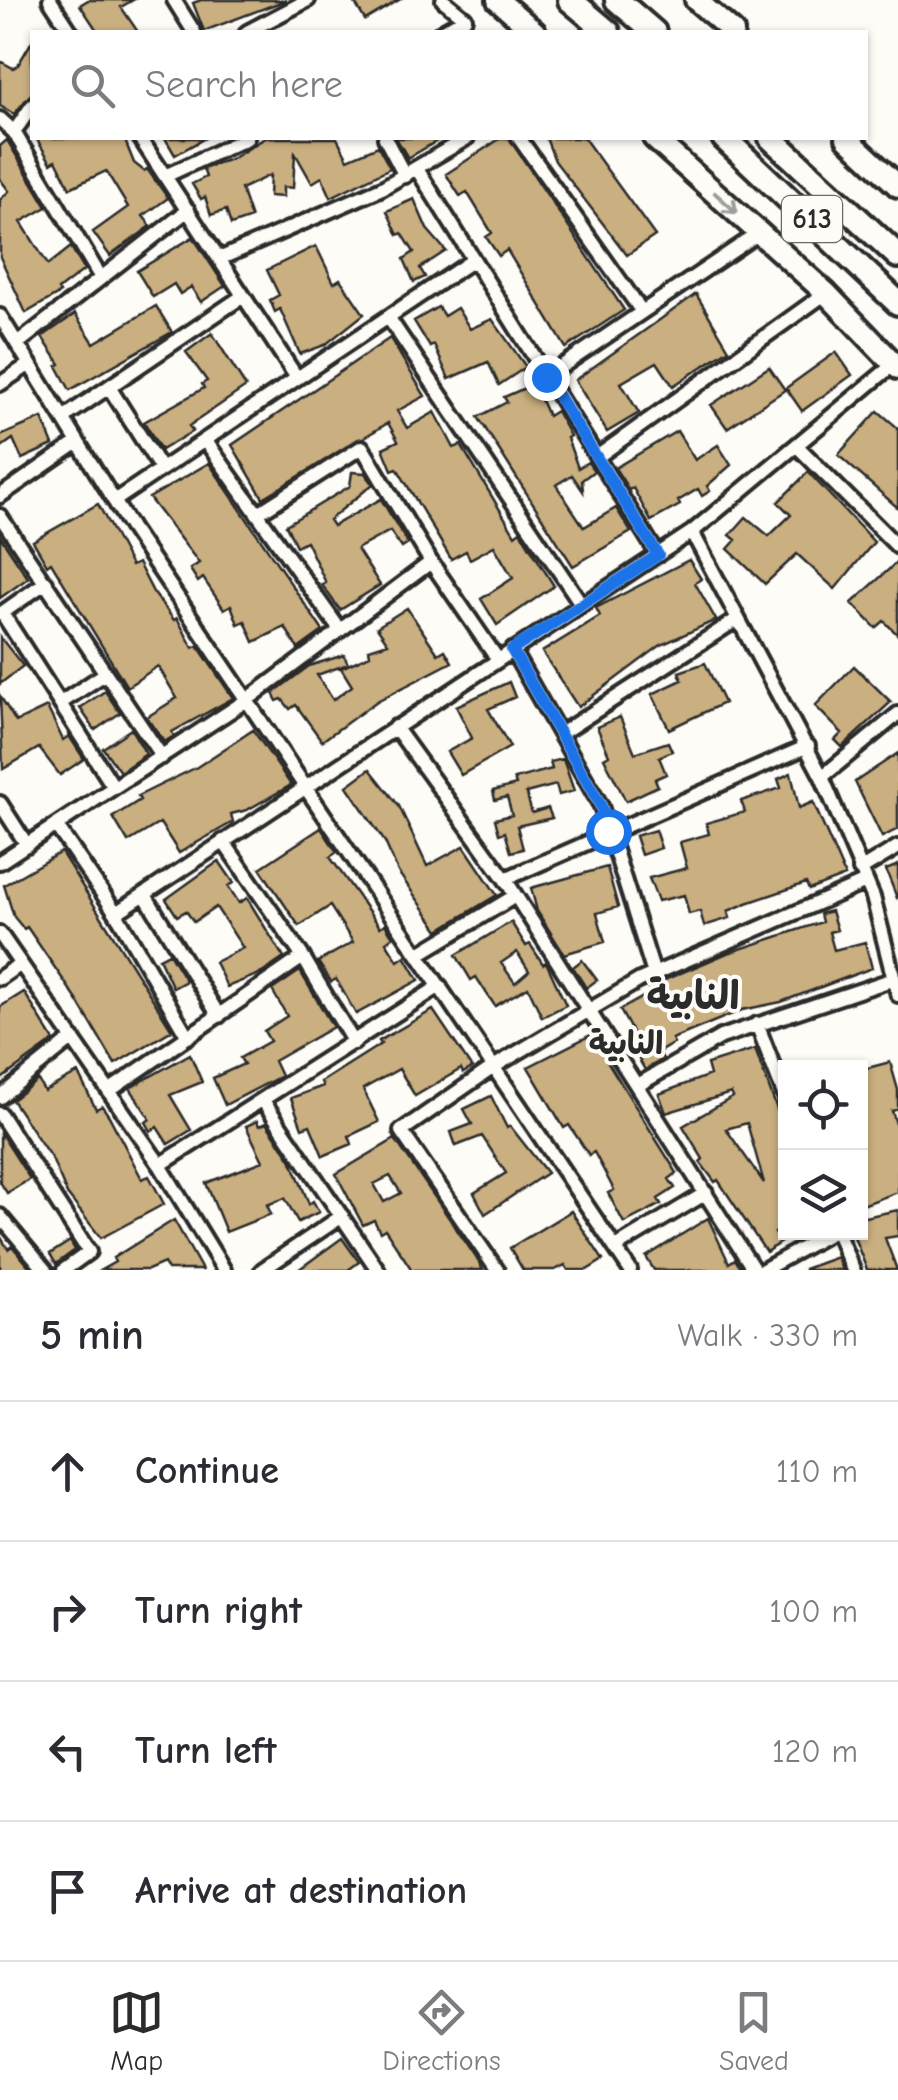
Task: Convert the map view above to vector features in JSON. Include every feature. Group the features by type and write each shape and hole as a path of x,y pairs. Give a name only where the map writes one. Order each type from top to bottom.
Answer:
{"highway":[{"path":"570,0 606,30"},
{"path":"617,0 652,30"},
{"name":"613","path":"726,140 898,303"},
{"name":"613","path":"773,140 898,256"}],"main road":[{"path":"498,0 534,30"},
{"path":"696,0 731,30"},
{"path":"656,140 826,294 896,366"},
{"path":"849,140 898,186"}],"street":[{"path":"50,0 70,30"},
{"path":"174,0 193,30"},
{"path":"250,30 308,0"},
{"path":"443,0 465,18 444,30"},
{"path":"14,132 30,109"},
{"path":"0,119 14,132 100,278"},
{"path":"141,140 297,378"},
{"path":"165,176 242,140"},
{"path":"387,140 473,260 658,555"},
{"path":"219,259 411,172 464,140"},
{"path":"520,140 640,309"},
{"path":"17,344 188,210"},
{"path":"546,377 640,309 759,232"},
{"path":"114,501 473,260"},
{"path":"598,457 826,294"},
{"path":"63,418 243,296"},
{"path":"0,316 114,501 630,1270"},
{"path":"388,317 582,605"},
{"path":"0,384 30,364"},
{"path":"116,912 692,532 896,366"},
{"path":"109,388 162,469"},
{"path":"205,440 260,512 340,630"},
{"path":"0,496 78,442"},
{"path":"797,446 898,547"},
{"path":"260,512 362,447 431,562 498,660"},
{"path":"0,516 103,675 162,757"},
{"path":"692,532 822,777 863,876 898,995"},
{"path":"0,862 247,700 431,562"},
{"path":"46,582 2,612 113,786"},
{"path":"560,734 736,620"},
{"path":"512,650 601,806 654,974"},
{"path":"62,702 103,675"},
{"path":"822,777 898,714"},
{"path":"395,727 505,879 586,1012 638,1085 754,1270"},
{"path":"505,879 808,746"},
{"path":"0,803 27,845"},
{"path":"57,827 116,912 188,1037"},
{"path":"223,841 302,956 354,1043"},
{"path":"497,1270 401,1131 494,1066 586,1012 654,974 863,876 898,847"},
{"path":"145,894 219,1016"},
{"path":"419,954 515,896"},
{"path":"0,934 160,1166 224,1270"},
{"path":"109,1091 302,956"},
{"path":"0,978 20,964"},
{"path":"638,1085 721,1037 894,978"},
{"path":"160,1166 440,986"},
{"path":"756,1024 778,1079"},
{"path":"0,1096 73,1038"},
{"path":"264,1102 378,1270"},
{"path":"0,1114 89,1252 64,1270"},
{"path":"616,1246 706,1193"},
{"path":"0,1216 44,1270"},
{"path":"262,1270 342,1216"},
{"path":"763,1270 820,1240"},
{"path":"839,1240 853,1270"}],"building":[{"path":"88,0 133,0 121,7 137,30 97,30 80,5"},
{"path":"201,0 286,0 207,30 193,3"},
{"path":"353,0 399,0 365,20"},
{"path":"30,44 30,95 14,114 0,106 0,61 13,68"},
{"path":"7,140 47,207 21,222 48,265 71,247 84,270 58,290 60,293 26,313 0,257 0,200 9,191 0,179 0,146"},
{"path":"37,140 125,140 134,163 144,171 147,169 168,198 143,216 151,226 110,256 93,232 128,207 106,171 70,188 56,160 51,163"},
{"path":"166,140 201,140 175,155"},
{"path":"262,140 338,140 348,159 378,146 390,168 331,197 322,177 312,183 295,153 293,188 283,187 283,197 269,196 270,175 241,189 251,218 231,225 226,210 211,215 205,197 201,199 192,184 206,177 203,169 233,158"},
{"path":"397,140 439,140 408,158"},
{"path":"498,140 510,140 624,310 566,348 507,250 499,256 486,237 492,233 467,192 460,196 446,174"},
{"path":"547,140 585,140 655,236 627,255 555,161"},
{"path":"414,199 427,229 446,251 420,268 425,277 414,282 404,259 414,252 402,233 398,235 387,211"},
{"path":"193,237 225,286 201,302 191,287 180,294 174,284 153,297 137,271"},
{"path":"316,246 334,283 340,279 364,314 325,345 300,354 280,309 275,312 270,300 279,295 267,270"},
{"path":"696,294 729,349 673,386 657,362 621,383 639,413 607,432 575,380"},
{"path":"156,306 172,332 70,390 57,366 60,364 42,337 75,314 94,343"},
{"path":"438,307 444,316 457,308 470,329 492,319 526,367 499,385 488,362 449,379 434,345 430,347 414,321"},
{"path":"212,333 246,387 189,426 193,431 161,450 144,422 204,388 202,384 207,381 186,352"},
{"path":"390,338 425,396 397,411 407,428 435,412 454,448 461,445 515,535 520,531 554,586 497,625 481,599 513,578 494,546 470,559 466,551 451,559 397,468 392,470 383,448 398,441 388,423 263,498 232,445"},
{"path":"836,352 852,375 802,411 786,388"},
{"path":"769,367 785,390 727,428 711,405"},
{"path":"534,384 548,416 556,411 570,436 567,438 578,468 588,462 594,471 582,480 583,491 572,475 556,485 584,527 616,508 631,532 573,566 478,417 507,402 504,397"},
{"path":"878,411 898,428 898,508 838,455"},
{"path":"42,418 53,445 22,459 13,439 0,448 0,436"},
{"path":"677,431 695,460 718,445 731,465 707,486 710,491 702,496 698,489 678,501 680,505 651,521 633,488 629,490 615,468"},
{"path":"209,463 323,631 298,649 285,627 254,642 245,621 238,624 231,605 224,609 203,578 198,582 190,569 199,563 149,498"},
{"path":"352,472 365,473 373,484 329,520 333,526 381,499 408,544 402,548 390,531 357,549 380,585 340,610 322,585 326,583 306,541 296,546 286,525 350,486"},
{"path":"808,472 874,542 835,589 797,554 765,584 728,549 736,540 730,535 746,517 769,536 791,515 778,502"},
{"path":"98,504 131,566 138,563 153,592 174,620 177,618 193,648 198,646 233,698 172,732 174,736 164,742 147,717 177,698 158,666 127,687 51,562 47,565 33,541"},
{"path":"0,536 28,578 0,598"},
{"path":"689,560 701,579 695,583 716,620 661,645 578,707 542,652 600,616 596,608"},
{"path":"898,561 898,635 884,621 876,628 852,603"},
{"path":"407,608 438,654 445,650 452,662 377,701 322,741 296,705 290,709 282,699 277,701 273,693 309,666 344,655 348,664 317,675 333,700 352,686 341,668 370,655 369,649 388,643 377,627"},
{"path":"0,637 23,666 0,684"},
{"path":"705,663 724,703 669,729 652,694 682,680 679,672"},
{"path":"854,666 891,702 842,747 835,740 842,733 815,706"},
{"path":"509,682 515,697 488,709 510,747 461,775 447,752 472,738 456,706"},
{"path":"105,691 120,713 95,730 80,708"},
{"path":"0,696 16,722 47,707 63,740 69,736 84,759 60,775 39,748 3,769"},
{"path":"620,717 635,753 668,742 672,751 659,757 666,774 655,779 658,786 626,801 604,758 609,755 597,727"},
{"path":"131,729 146,754 120,772 103,748"},
{"path":"253,730 291,785 247,810 231,814 233,822 179,853 160,823 128,842 113,817 140,800 138,796 197,767"},
{"path":"898,753 898,829 882,837 855,782"},
{"path":"563,759 574,791 559,795 556,785 526,793 532,813 548,808 552,818 517,826 523,849 511,852 505,832 499,834 495,819 512,815 507,797 495,800 493,791 516,785 514,779 552,769 550,762"},
{"path":"370,769 399,806 427,866 464,846 497,895 439,930 398,872 385,842 347,786"},
{"path":"791,773 799,808 813,802 845,876 809,890 806,883 747,903 728,911 730,918 704,926 700,911 689,914 684,895 658,901 649,878 687,868 680,842 709,834 706,823 745,812 741,801 781,788 778,779"},
{"path":"321,828 337,852 330,857 380,927 385,924 393,937 386,942 398,961 405,956 419,980 356,1014 336,979 331,982 318,962 353,942 330,906 299,926 260,868"},
{"path":"655,830 661,848 641,855 635,836"},
{"path":"61,852 172,1030 115,1064 27,927 24,929 14,917 4,885"},
{"path":"219,861 234,883 228,886 239,903 247,898 284,958 262,973 227,987 215,962 243,948 216,907 194,922 186,911 177,916 166,899"},
{"path":"898,865 898,897 897,898 886,870"},
{"path":"607,867 618,907 597,913 605,942 564,954 537,911 531,888"},
{"path":"831,911 837,930 829,932 834,950 865,942 872,968 781,1002 742,1010 672,1039 674,1043 659,1052 663,1059 645,1070 629,1042 636,1039 620,1010 650,993 648,987 725,954 822,922 820,914"},
{"path":"511,922 526,946 530,944 543,964 546,962 566,1005 542,1017 528,987 495,1006 476,977 471,980 456,955","holes":["517,952 529,971 515,983 501,963"]},
{"path":"169,953 186,981 173,988 159,958"},
{"path":"582,960 597,980 586,988 573,967"},
{"path":"300,971 333,1027 274,1061 281,1076 225,1105 213,1078 244,1064 240,1058 270,1041 264,1031 287,1016 272,990"},
{"path":"24,992 54,1041 0,1080 0,1007"},
{"path":"433,1010 472,1068 463,1073 461,1069 415,1096 399,1069 363,1089 379,1122 349,1136 352,1144 323,1156 310,1125 302,1128 291,1098 323,1086 321,1082 381,1044 379,1041"},
{"path":"591,1035 677,1173 669,1179 675,1188 658,1199 661,1204 624,1223 608,1193 614,1190 594,1152 589,1155 569,1125 564,1128 528,1067"},
{"path":"755,1049 778,1112 775,1233 781,1242 766,1252 718,1180 715,1182 700,1162 703,1159 683,1126 733,1097 731,1093 666,1113 659,1094 710,1075 707,1064","holes":["747,1123 764,1183 726,1129"]},
{"path":"190,1054 202,1082 170,1095 191,1130 168,1144 157,1127 151,1131 146,1122 150,1119 130,1088"},
{"path":"890,1062 898,1090 898,1109 892,1111 898,1130 898,1192 868,1203 868,1150 868,1068"},
{"path":"78,1073 96,1109 102,1106 142,1179 149,1176 164,1204 101,1238 67,1194 52,1159 12,1100 38,1080 44,1091"},
{"path":"491,1096 507,1128 510,1126 547,1173 485,1214 474,1193 506,1173 482,1136 456,1146 451,1132 472,1124 464,1109"},
{"path":"257,1121 259,1126 266,1123 291,1159 309,1204 313,1201 319,1212 298,1222 285,1198 267,1205 271,1214 226,1232 206,1183 263,1161 246,1126"},
{"path":"0,1132 30,1179 7,1193 0,1182"},
{"path":"395,1139 483,1270 412,1270 385,1229 380,1232 374,1220 363,1225 336,1174","holes":["390,1176 401,1193 384,1202 374,1184"]},
{"path":"898,1210 898,1236 885,1238 897,1270 867,1270 855,1240 868,1240 868,1216"},
{"path":"571,1211 603,1260 587,1270 568,1270 565,1265 555,1270 523,1270 510,1248"},
{"path":"708,1218 729,1263 735,1259 742,1270 654,1270 646,1257"},
{"path":"174,1220 202,1270 168,1270 164,1263 148,1270 101,1270 115,1262 113,1258"},
{"path":"0,1236 8,1249 12,1246 32,1270 0,1270"},
{"path":"342,1238 359,1262 348,1270 298,1270"},
{"path":"70,1241 75,1250 56,1264 50,1254"},
{"path":"837,1257 842,1270 804,1270 804,1269"}],"district":[{"name":"النابية","path":"693,996"},
{"name":"النابية","path":"626,1043"}],"route":[{"path":"546,377 658,555 512,650 601,806 608,831"}]}
